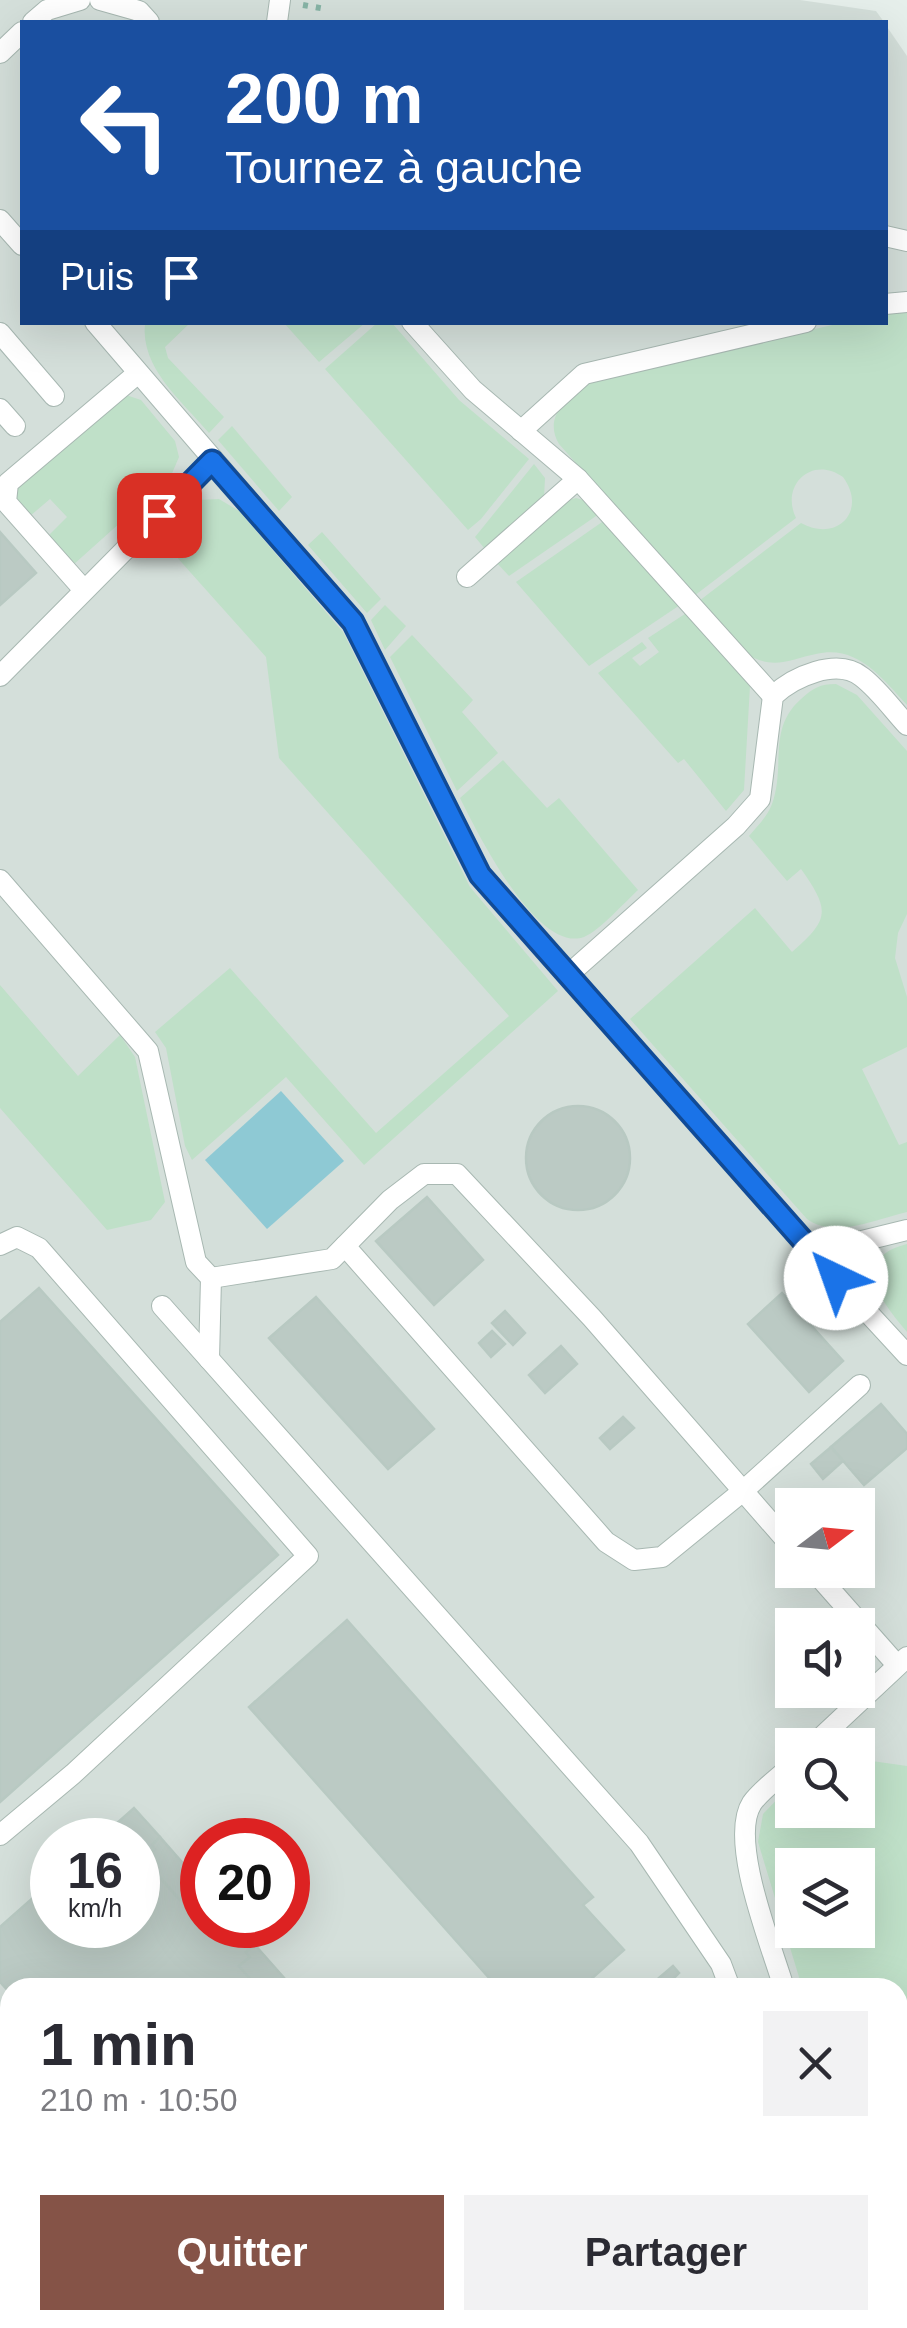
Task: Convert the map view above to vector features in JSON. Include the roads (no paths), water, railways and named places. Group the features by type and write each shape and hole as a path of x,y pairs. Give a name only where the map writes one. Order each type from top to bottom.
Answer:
{"lane":[{"path":"35,20 47,10 80,0"},
{"path":"100,0 140,11"},
{"path":"0,53 20,34"},
{"path":"0,220 20,242"},
{"path":"98,325 353,622 480,875 907,1355"},
{"path":"415,325 473,390 578,479 772,696"},
{"path":"521,431 584,374 793,325"},
{"path":"0,333 54,396"},
{"path":"84,590 6,502 8,483 138,373"},
{"path":"0,409 16,426"},
{"path":"0,676 212,461"},
{"path":"467,577 578,479"},
{"path":"568,975 736,826 760,799 772,696 788,682 826,669 859,674 907,725"},
{"path":"0,880 148,1051 196,1262 211,1278 209,1359"},
{"path":"211,1278 332,1259 390,1200 424,1174 457,1174 592,1318 775,1528"},
{"path":"813,1253 907,1230"},
{"path":"0,1245 17,1237 39,1248 308,1556 72,1774 0,1835"},
{"path":"345,1246 606,1542 634,1560 662,1557 743,1491 860,1385"},
{"path":"162,1306 639,1843 726,1978"},
{"path":"831,1588 902,1661 832,1728"},
{"path":"775,1781 751,1804 744,1829 746,1858 781,1978"}],"water":[{"path":"281,1091 344,1161 267,1229 205,1160"}]}
